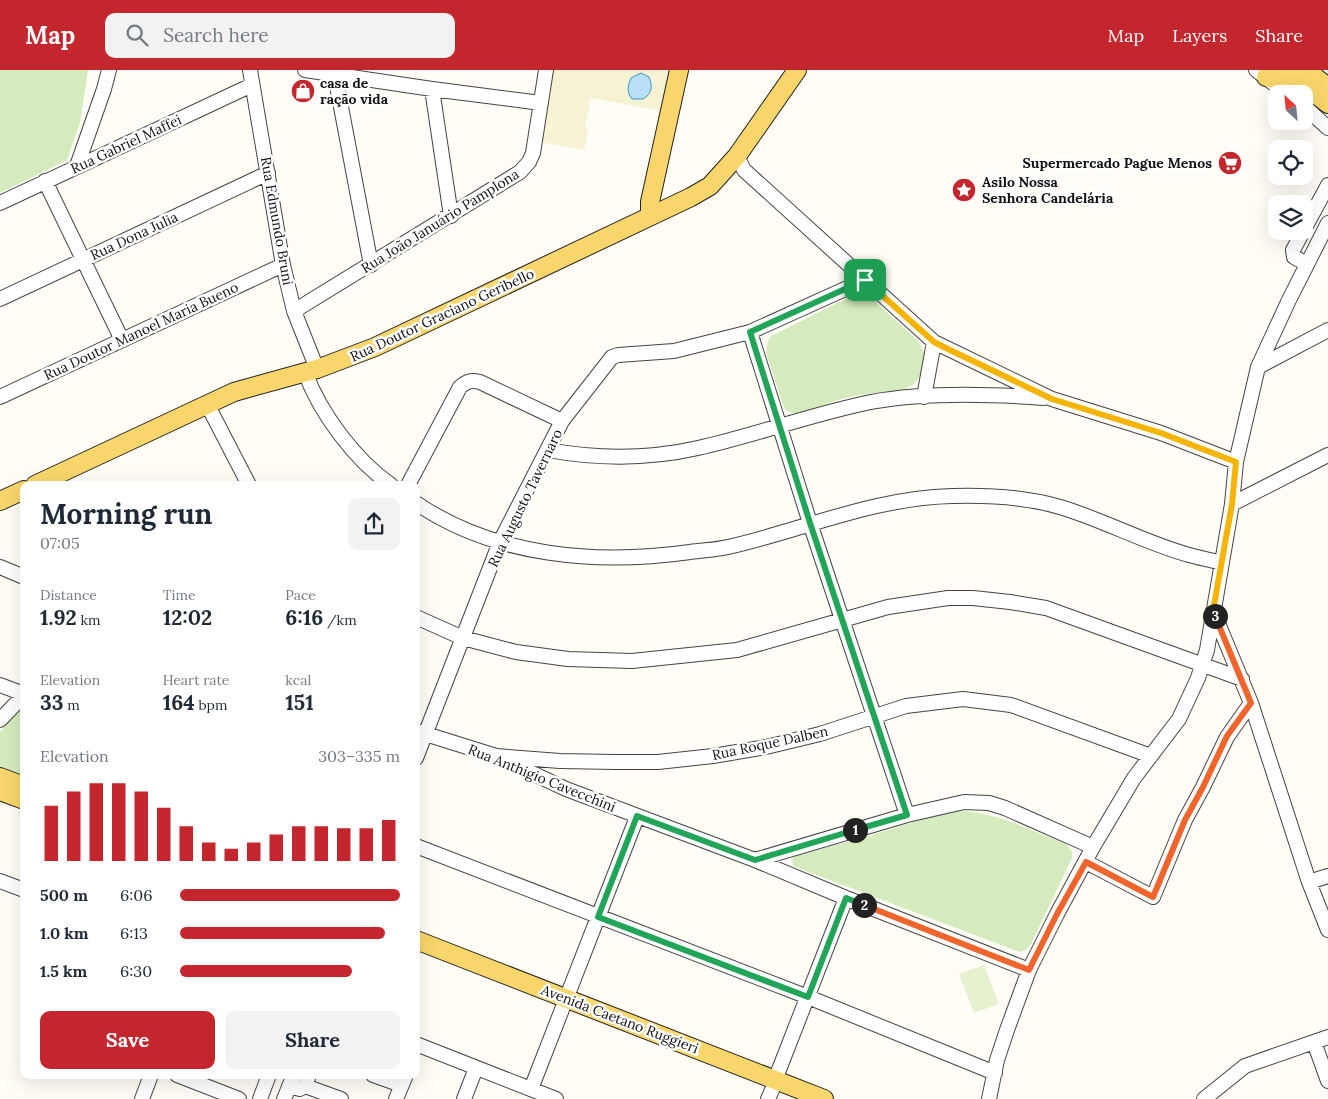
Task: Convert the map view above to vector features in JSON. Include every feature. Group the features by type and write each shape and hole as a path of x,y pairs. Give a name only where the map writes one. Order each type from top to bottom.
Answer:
{"main road":[{"path":"650,216 650,202 679,70"},
{"name":"Rua Doutor Graciano Geribello","path":"43,481 207,404 246,388 311,371 356,356 710,186 737,156 797,70"},
{"path":"1284,70 1328,87"},
{"path":"1261,74 1305,78 1328,104"},
{"path":"0,502 20,492"},
{"path":"0,777 20,784"},
{"path":"0,791 20,798"},
{"name":"Avenida Caetano Ruggieri","path":"420,942 564,1004 794,1099"},
{"name":"Avenida Caetano Ruggieri","path":"420,954 564,1004"},
{"name":"Avenida Caetano Ruggieri","path":"772,1090 824,1099"}],"street":[{"path":"78,166 104,89 108,70"},
{"name":"Rua Edmundo Bruni","path":"250,70 283,265 321,406 335,428 372,469 386,481"},
{"path":"305,70 335,72 432,89 541,103"},
{"name":"Rua João Januário Pamplona","path":"294,311 452,216 520,172 529,162 532,153 546,70"},
{"path":"335,72 371,265"},
{"path":"1261,74 1275,85"},
{"name":"Rua Gabriel Maffei","path":"0,202 252,85"},
{"path":"432,89 452,216"},
{"path":"1313,114 1328,128"},
{"path":"737,156 744,170 934,342 1052,399 1161,433 1236,462"},
{"name":"Rua Dona Julia","path":"0,299 268,173"},
{"path":"45,181 122,340"},
{"path":"1307,264 1294,257 1293,250 1328,184"},
{"path":"989,1099 1007,1030 1029,970 1093,847 1134,778 1178,719 1203,666 1232,504 1236,462 1258,368 1328,223"},
{"name":"Rua Doutor Manoel Maria Bueno","path":"0,397 283,265"},
{"path":"865,280 750,332 810,523 907,815"},
{"path":"1258,368 1328,330"},
{"name":"Rua Augusto Tavernaro","path":"421,732 463,638 500,542 562,421 612,357 674,351 750,332"},
{"path":"924,396 934,342"},
{"path":"1004,395 1011,388 1010,379"},
{"path":"410,481 460,386 466,382 480,382 562,421"},
{"path":"548,450 568,454 617,457 644,456 698,448 871,402 924,396 1004,395 1052,399"},
{"path":"207,404 243,481"},
{"path":"1232,504 1328,455"},
{"path":"420,505 446,521 500,542 529,549 579,556 633,558 726,547 853,511 922,498 981,496 1059,507 1188,555 1222,562"},
{"path":"0,567 20,575"},
{"path":"420,619 463,638 524,653 568,659 632,661 737,650 888,607 930,600 973,598 1046,608 1242,679"},
{"path":"1213,611 1251,703 1309,882 1328,930"},
{"path":"0,685 20,692"},
{"path":"0,720 20,698"},
{"name":"Rua Roque Dalben","path":"496,756 560,761 615,762 658,762 695,758 766,747 811,736 906,706 963,699 1011,705 1151,756"},
{"path":"1086,862 1153,897 1185,820 1227,736 1251,703"},
{"name":"Rua Anthigio Cavecchini","path":"421,732 496,756 566,789 755,860 1029,970"},
{"path":"755,860 907,815 964,802 989,804 1005,808 1093,847"},
{"path":"531,1089 637,816"},
{"path":"420,848 808,997 995,1073"},
{"path":"1309,882 1328,876"},
{"path":"0,881 20,888"},
{"path":"772,1090 846,898"},
{"path":"1204,1099 1245,1066 1328,1037"},
{"path":"1314,1042 1328,1081"},
{"path":"420,1046 556,1099"},
{"path":"464,1099 476,1068"},
{"path":"142,1099 150,1079"},
{"path":"187,1079 239,1099"},
{"path":"260,1099 268,1079"},
{"path":"288,1091 300,1089 307,1080 341,1099"},
{"path":"396,1099 404,1080"}],"shaded area":[{"path":"552,70 670,70 663,111 591,98 585,128 588,129 584,150 539,142"}],"green space":[{"path":"0,70 88,70 80,123 67,160 0,193"},
{"path":"858,293 868,295 917,340 924,354 925,361 921,375 916,382 903,389 849,397 803,413 789,412 784,408 766,353 768,341 771,336"},
{"path":"20,709 20,776 0,768 0,732"},
{"path":"954,811 997,817 1066,844 1072,851 1072,858 1031,944 1026,950 1019,952 793,866 792,859 795,856"},
{"path":"984,965 999,1004 974,1013 959,974"}],"water":[{"path":"641,73 649,77 651,90 643,99 632,99 628,86 631,78"}],"place":[{"name":"casa de ração vida","path":"303,91"},
{"name":"Supermercado Pague Menos","path":"1230,163"},
{"name":"Asilo Nossa Senhora Candelária","path":"964,190"}],"route":[{"path":"865,280 934,342 950,350 1052,399 1161,433 1236,462 1232,504 1213,611 1251,703 1227,736 1185,820 1153,897 1086,862 1029,970 846,898 808,997 598,917 637,816 755,860 907,815 810,523 750,332 865,280"}]}
